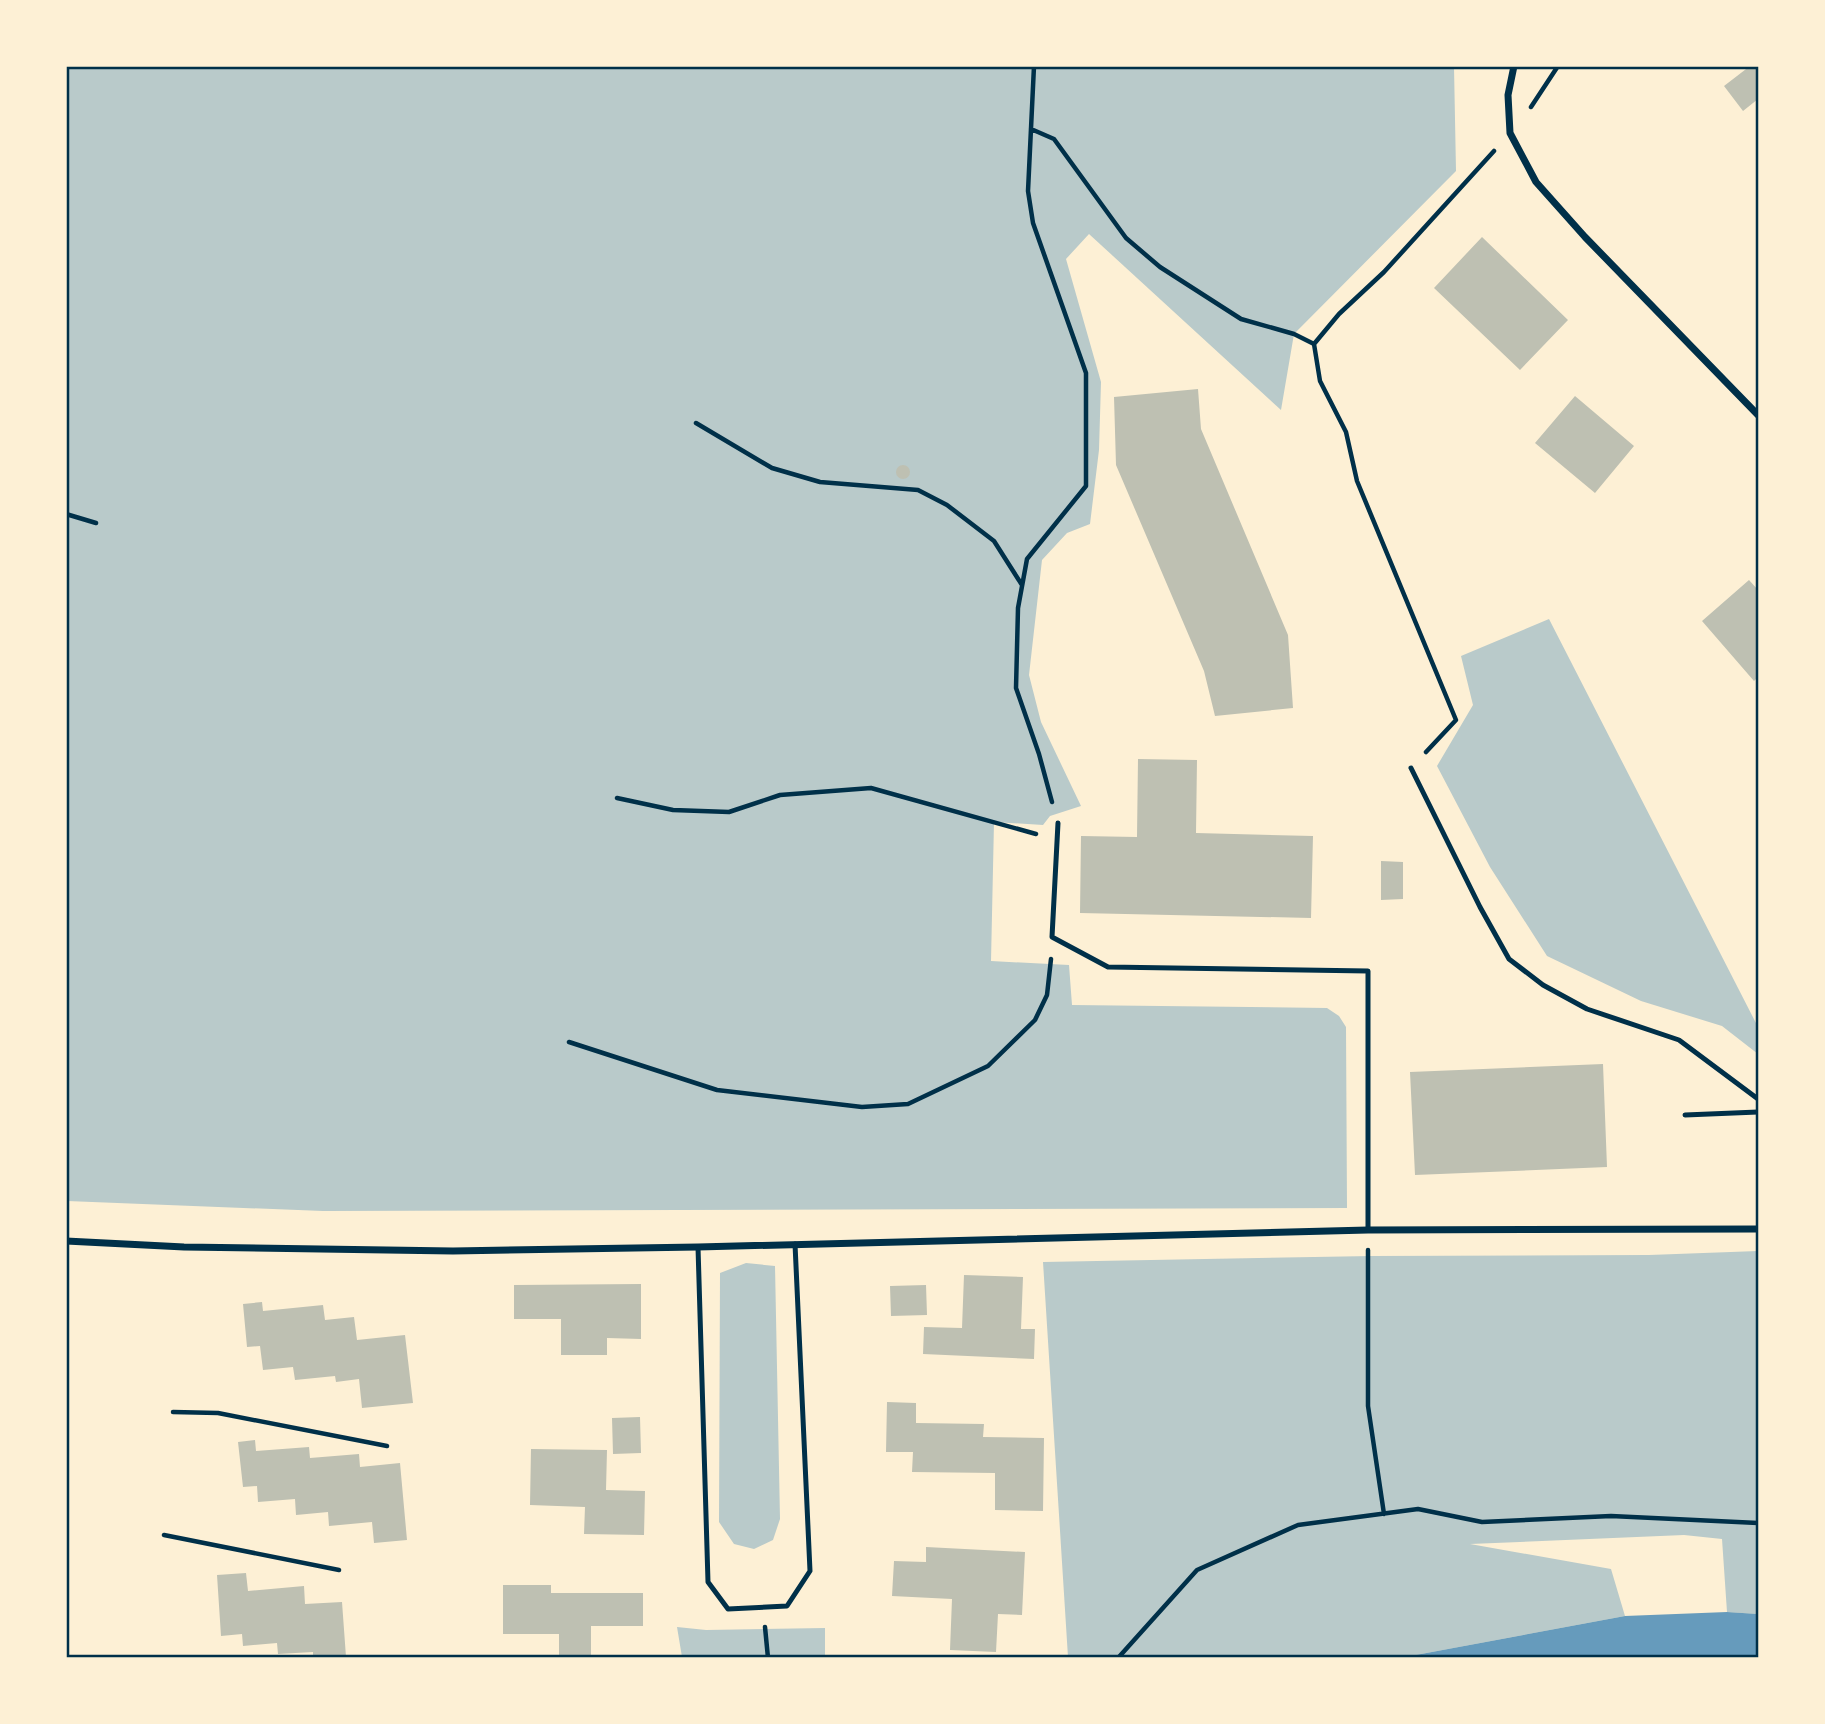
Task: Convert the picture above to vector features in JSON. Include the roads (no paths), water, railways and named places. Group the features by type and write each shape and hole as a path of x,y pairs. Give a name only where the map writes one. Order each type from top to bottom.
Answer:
{"street":[{"path":"1514,66 1508,95 1510,133 1536,182 1585,237 1759,415"},
{"path":"66,1241 184,1247 453,1251 1368,1230 1759,1229"}],"lane":[{"path":"1411,768 1509,959 1543,985 1587,1009 1679,1040 1759,1099"},
{"path":"1058,823 1052,937 1108,967 1368,971 1368,1230"},
{"path":"1685,1115 1759,1112"},
{"path":"698,1247 708,1582 728,1609 787,1606 810,1571 795,1244"}],"water":[{"path":"1727,1612 1758,1614 1758,1657 1405,1657 1625,1616"}]}
